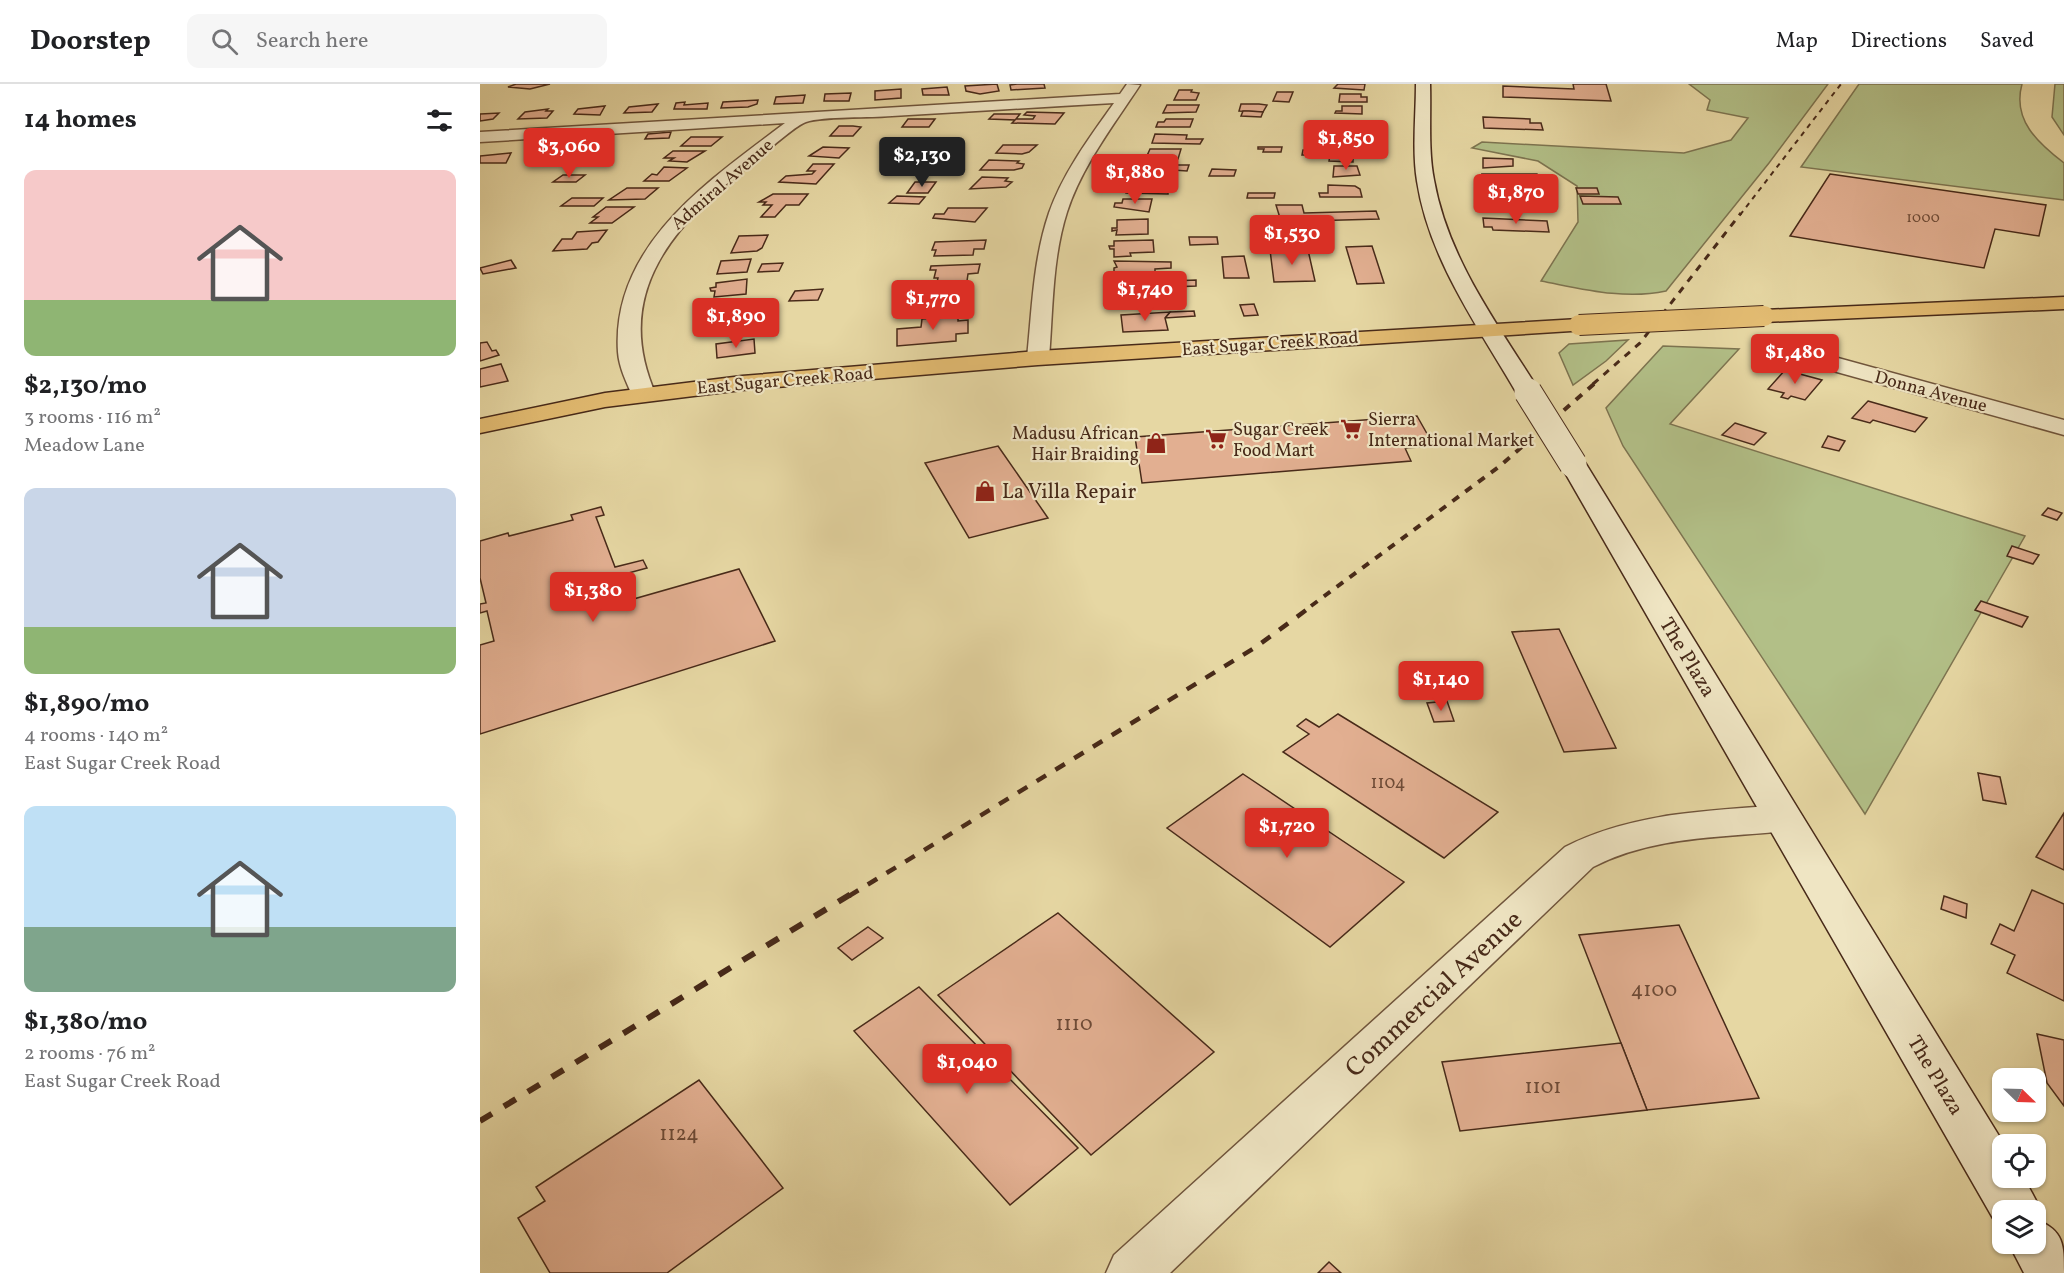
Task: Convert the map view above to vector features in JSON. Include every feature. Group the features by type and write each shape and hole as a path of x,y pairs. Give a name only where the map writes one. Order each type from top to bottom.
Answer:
{"main road":[{"name":"East Sugar Creek Road","path":"480,426 644,394 742,383 1038,358 1491,329 2064,303"}],"street":[{"name":"The Plaza","path":"1423,84 1425,179 1438,233 1459,278 1573,464 2010,1200"},
{"path":"480,137 802,117 1129,91"},
{"path":"1038,358 1046,265 1058,213 1084,158 1129,91"},
{"name":"Admiral Avenue","path":"644,394 629,352 629,319 640,276 659,241 692,207 802,117"},
{"name":"Donna Avenue","path":"1797,354 2064,428"},
{"name":"Commercial Avenue","path":"1132,1273 1579,857 1594,847 1631,834 1784,818"},
{"path":"2041,1254 2053,1273"}],"green space":[{"path":"1689,84 1828,84 1769,163 1666,291 1619,294 1541,281 1578,222 1577,186 1538,161 1472,148 1482,142 1684,153 1731,140 1748,118 1707,110 1710,100"},
{"path":"1859,84 2022,84 2020,97 2024,120 2037,139 2064,163 2064,200 1801,167"},
{"path":"2055,84 2064,84 2064,135 2052,117"},
{"path":"1628,340 1606,361 1573,385 1559,353 1569,344"},
{"path":"1663,346 1739,349 1670,424 2025,536 1865,814 1623,446 1606,408"}],"building":[{"path":"516,84 550,84 530,89 508,87"},
{"path":"997,84 999,91 980,94 966,91 965,86"},
{"path":"1044,84 1045,88 1011,90 1010,85"},
{"path":"1338,84 1365,84 1364,90 1334,88"},
{"path":"1573,84 1606,84 1611,101 1503,97 1503,86 1574,89"},
{"path":"947,87 949,95 923,95 922,89"},
{"path":"901,89 901,98 875,100 875,91"},
{"path":"1179,90 1192,90 1191,92 1199,93 1196,100 1174,100"},
{"path":"1277,92 1293,92 1289,102 1273,101"},
{"path":"851,93 849,101 824,101 825,94"},
{"path":"1340,94 1361,94 1361,97 1367,97 1367,102 1339,102"},
{"path":"805,95 803,103 774,104 776,97"},
{"path":"758,100 757,104 748,107 721,108 723,102"},
{"path":"685,102 684,105 708,103 707,109 674,109 676,103"},
{"path":"658,104 652,112 624,113 629,107"},
{"path":"1241,104 1267,105 1263,112 1239,111"},
{"path":"1167,105 1199,105 1196,112 1163,113"},
{"path":"605,106 600,115 574,114 578,109"},
{"path":"1342,106 1362,106 1362,114 1335,113 1342,111"},
{"path":"548,109 546,111 553,111 547,118 518,119 525,112"},
{"path":"1243,111 1263,112 1261,117 1241,116"},
{"path":"1027,112 1064,113 1055,124 1012,123 1015,120 989,119 994,114 1020,114 1016,119 1033,119 1035,116 1024,115"},
{"path":"499,113 493,119 480,121 480,114"},
{"path":"1483,117 1530,119 1530,123 1541,123 1543,130 1484,128"},
{"path":"908,119 935,119 929,127 902,127"},
{"path":"1166,119 1193,119 1190,127 1156,127 1158,122 1164,122"},
{"path":"1336,121 1364,122 1363,128 1335,130"},
{"path":"839,126 861,127 853,136 830,136"},
{"path":"671,132 669,138 645,139 648,134"},
{"path":"1338,133 1362,135 1357,145 1346,145 1335,143"},
{"path":"1155,134 1187,135 1186,139 1203,139 1200,144 1152,143"},
{"path":"691,137 722,137 711,146 681,146"},
{"path":"1003,145 1037,145 1029,152 1022,154 996,153"},
{"path":"823,147 849,148 839,158 809,156"},
{"path":"1258,147 1282,147 1281,152 1263,152 1264,149 1258,149"},
{"path":"574,148 571,151 578,151 572,159 537,158 544,150"},
{"path":"1150,149 1181,149 1178,159 1146,158"},
{"path":"1303,150 1360,152 1359,158 1353,158 1353,162 1329,161 1330,155 1302,155"},
{"path":"673,151 705,151 687,162 669,161 674,158 664,158"},
{"path":"511,153 506,163 480,163 480,156"},
{"path":"1483,158 1513,159 1513,166 1483,168"},
{"path":"989,160 1019,161 1017,163 1024,164 1022,168 1014,170 980,170"},
{"path":"813,164 834,164 816,184 779,182 786,176 812,174 815,171 807,171"},
{"path":"1144,164 1189,165 1187,171 1173,170 1171,174 1133,174 1136,166"},
{"path":"1334,166 1357,166 1360,175 1333,177"},
{"path":"664,167 687,168 669,181 644,181 652,174 657,175"},
{"path":"1212,169 1236,170 1234,176 1209,176"},
{"path":"1482,174 1537,174 1540,182 1531,182 1532,185 1485,185"},
{"path":"1830,174 2046,205 2039,236 1995,229 1984,268 1790,236"},
{"path":"563,175 585,175 576,182 553,182"},
{"path":"982,177 1008,178 1005,181 1012,182 1006,187 970,189"},
{"path":"915,182 936,182 928,193 907,193"},
{"path":"1130,182 1163,182 1160,190 1168,190 1168,194 1126,193 1126,189 1120,189 1121,186 1129,186"},
{"path":"1328,185 1355,186 1360,189 1362,197 1320,197 1319,193 1328,193"},
{"path":"627,188 658,188 645,199 609,200"},
{"path":"1576,188 1597,188 1599,194 1578,194"},
{"path":"1248,193 1275,193 1274,198 1247,198"},
{"path":"1489,193 1513,193 1517,206 1493,206"},
{"path":"773,194 808,194 799,205 786,205 775,217 761,217 772,205 763,205 766,202 759,202"},
{"path":"897,196 925,197 919,204 889,203"},
{"path":"1580,196 1618,197 1621,204 1583,204"},
{"path":"572,198 603,198 594,206 561,206"},
{"path":"1123,199 1152,199 1149,212 1114,207 1115,203 1122,203"},
{"path":"1276,205 1302,205 1304,213 1376,211 1379,219 1307,221 1306,217 1280,218"},
{"path":"606,207 634,207 612,223 590,223 598,217 593,217"},
{"path":"948,208 987,208 975,222 933,218 935,214 944,214"},
{"path":"1483,218 1547,221 1549,232 1493,230 1492,227 1484,227"},
{"path":"1148,219 1148,234 1116,235 1117,230 1112,231 1112,228 1117,228 1117,220"},
{"path":"607,230 598,242 592,243 587,249 553,251 562,239 572,239 577,232"},
{"path":"768,235 762,248 757,251 731,253 739,236"},
{"path":"1189,237 1217,237 1218,244 1190,245"},
{"path":"986,240 984,249 974,249 973,255 934,256 936,250 932,250 935,242"},
{"path":"1153,240 1154,252 1130,253 1131,256 1114,257 1114,249 1110,249 1109,246 1114,246 1114,241"},
{"path":"1372,246 1384,283 1357,284 1346,247"},
{"path":"1270,250 1308,250 1315,281 1274,282"},
{"path":"1244,256 1249,278 1224,278 1222,257"},
{"path":"751,259 747,272 717,274 721,261"},
{"path":"511,260 516,268 483,274 480,268"},
{"path":"1114,261 1171,262 1171,268 1155,269 1155,279 1117,281 1114,268 1117,267"},
{"path":"783,263 779,271 758,272 762,264"},
{"path":"980,264 978,273 968,274 967,281 937,282 938,278 934,278 936,270 930,270 931,266"},
{"path":"747,279 746,294 714,297 715,291 711,291 710,288 716,287 716,283"},
{"path":"1196,280 1196,286 1172,287 1171,281"},
{"path":"961,286 957,305 923,307 928,288"},
{"path":"1158,288 1161,303 1118,309 1116,290"},
{"path":"823,289 818,300 789,301 795,291"},
{"path":"1254,304 1258,315 1244,316 1240,305"},
{"path":"1194,311 1195,316 1165,318 1170,312"},
{"path":"1170,312 1165,318 1168,330 1123,332 1121,315"},
{"path":"958,316 958,321 968,320 968,333 956,334 956,341 897,346 897,329 921,327 922,319"},
{"path":"754,339 755,353 717,358 716,344"},
{"path":"487,342 492,351 496,350 499,355 480,361 480,343"},
{"path":"501,364 508,381 480,387 480,369"},
{"path":"1785,370 1822,380 1805,400 1791,396 1788,399 1781,397 1784,393 1768,389"},
{"path":"1868,401 1927,418 1915,432 1873,420 1870,423 1852,418"},
{"path":"1417,416 1434,446 1405,448 1411,461 1142,483 1135,437"},
{"path":"1735,423 1766,433 1754,445 1722,435"},
{"path":"1828,436 1845,441 1839,451 1822,447"},
{"name":"La Villa Repair","path":"998,446 1048,518 969,538 925,463"},
{"path":"601,507 604,515 596,517 615,567 643,560 647,568 621,575 630,600 739,569 775,641 480,734 480,645 494,641 487,611 480,613 480,604 486,603 480,578 480,541 573,520 571,515"},
{"path":"2048,508 2062,513 2057,520 2042,515"},
{"path":"2012,546 2039,555 2033,564 2007,556"},
{"path":"1981,601 2028,617 2022,627 1975,610"},
{"path":"1559,629 1616,748 1564,752 1512,632"},
{"path":"1447,701 1454,721 1434,722 1427,703"},
{"path":"1338,714 1498,812 1444,858 1283,752 1309,734 1297,726 1306,719 1319,727"},
{"path":"1978,773 2000,777 2006,804 1983,800"},
{"path":"1243,774 1404,882 1330,947 1167,828"},
{"path":"2064,813 2064,870 2036,857"},
{"path":"2032,890 2064,904 2064,1001 2007,973 2015,955 1991,944 2000,924 2014,931"},
{"path":"1944,896 1967,904 1966,918 1941,909"},
{"path":"1058,913 1214,1052 1091,1155 938,995"},
{"path":"1679,925 1759,1098 1647,1110 1579,935"},
{"path":"868,927 883,938 852,960 838,948"},
{"path":"919,987 1078,1148 1010,1205 854,1031"},
{"path":"2037,1034 2064,1040 2064,1106 2047,1083 2046,1068 2044,1068"},
{"path":"1621,1043 1647,1110 1460,1131 1442,1062"},
{"path":"699,1080 783,1188 667,1273 550,1273 518,1218 545,1201 536,1187"},
{"path":"1329,1262 1341,1273 1318,1273"}],"railway":[{"path":"1740,215 1841,84"},
{"path":"1593,384 1640,343 1741,213"},
{"path":"1311,606 1500,466 1595,383"},
{"path":"849,896 1256,647 1313,605"},
{"path":"480,1121 851,894"}],"place":[{"name":"Sierra International Market","path":"1351,429"},
{"name":"Sugar Creek Food Mart","path":"1216,439"},
{"name":"Madusu African Hair Braiding","path":"1156,443"},
{"name":"La Villa Repair","path":"985,491"}]}
